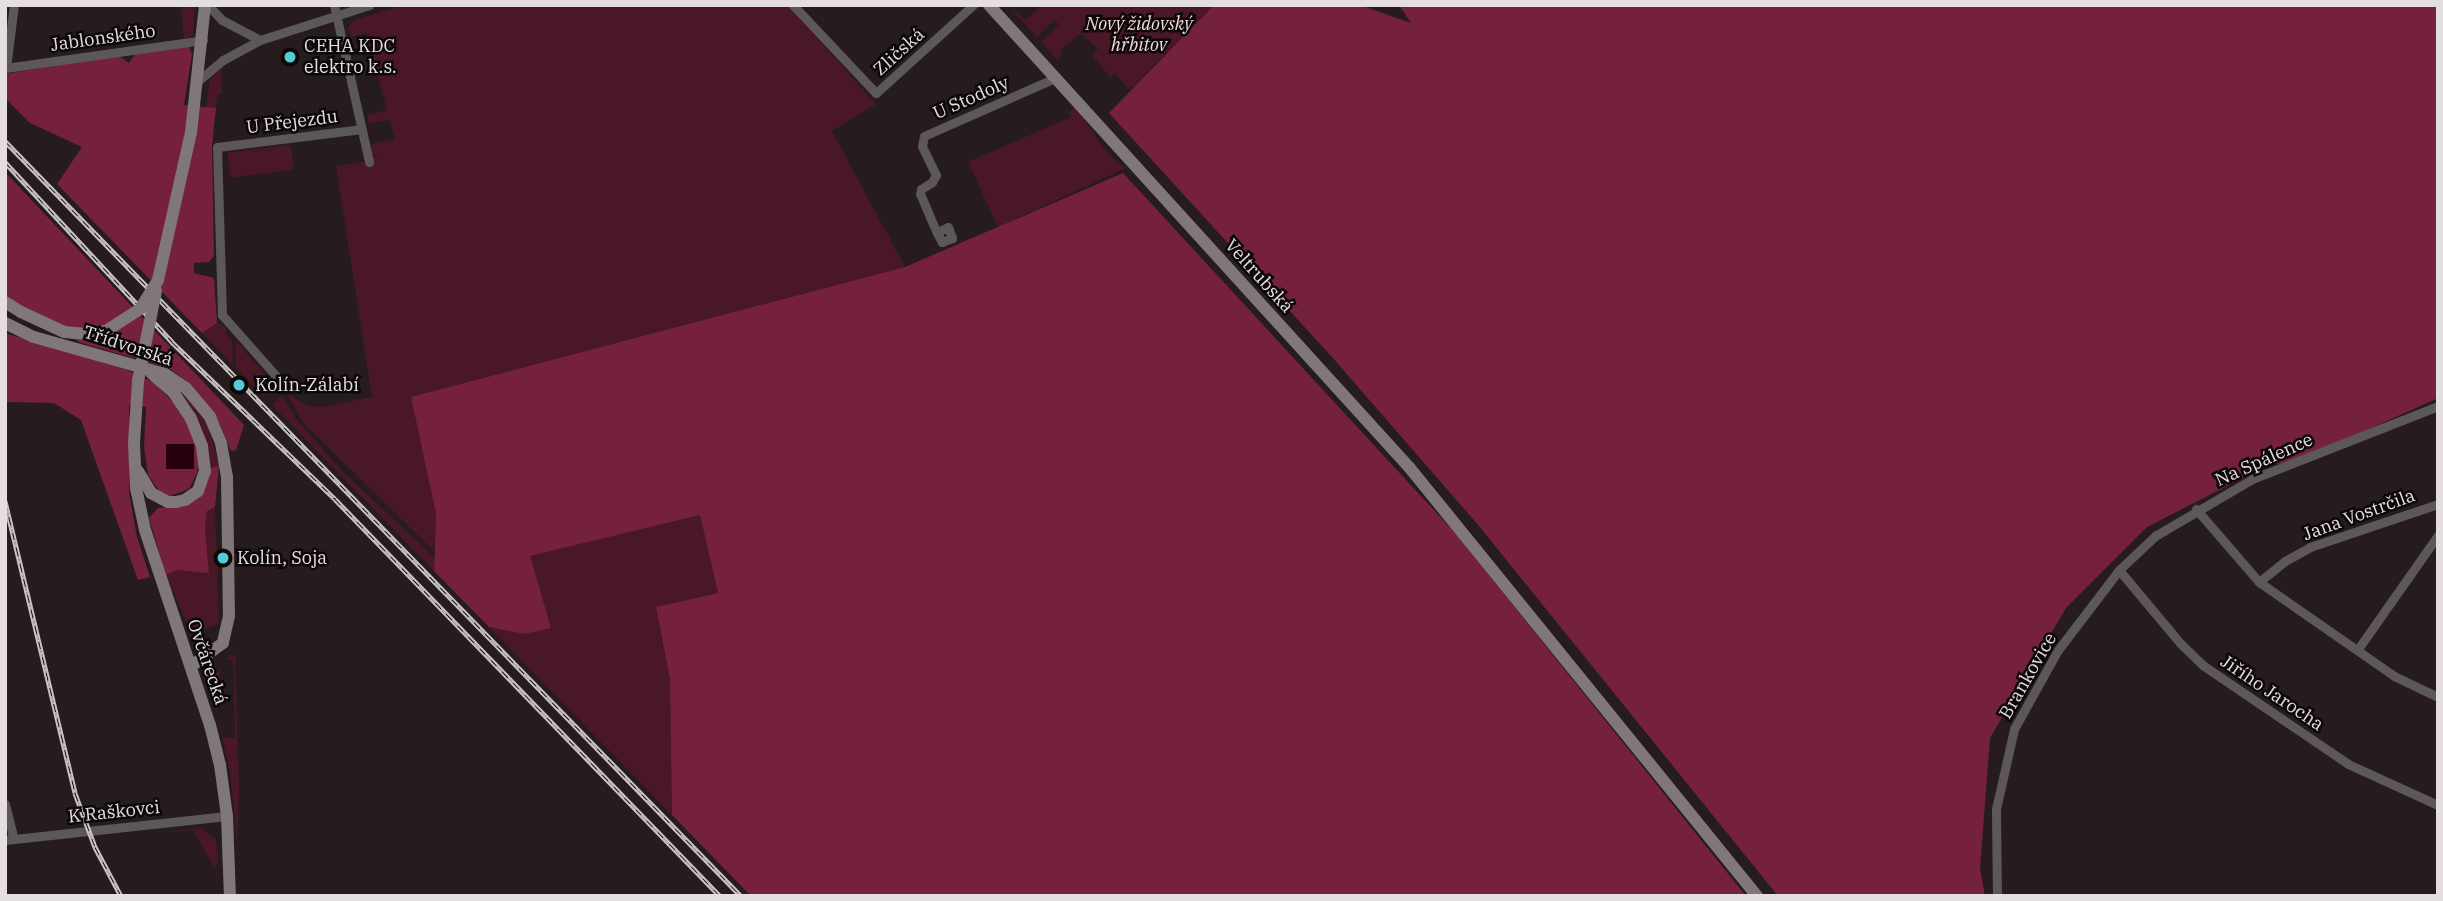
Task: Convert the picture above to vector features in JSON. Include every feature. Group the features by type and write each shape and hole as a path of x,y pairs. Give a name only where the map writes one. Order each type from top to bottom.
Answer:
{"main road":[{"path":"199,80 206,5"},
{"name":"Veltrubská","path":"989,5 1409,467 1499,574 1757,896"},
{"name":"Ovčárecká","path":"199,80 138,381 134,465 145,530 217,753 227,816 230,896"},
{"path":"5,302 54,329 74,334 96,334 128,320 140,309 158,280"},
{"name":"Třídvorská","path":"5,323 34,337 165,374 194,397 210,417 223,455 228,626 218,649 191,666"},
{"path":"134,465 151,493 168,502 192,497 203,481 205,471 198,432 182,404 165,384 137,364"}],"street":[{"path":"6,68 14,5"},
{"path":"206,5 222,20 260,40"},
{"path":"334,5 369,162"},
{"path":"199,80 223,60 260,40 370,5"},
{"name":"Zličská","path":"793,5 876,93 973,5"},
{"name":"Jablonského","path":"6,68 204,40"},
{"name":"U Stodoly","path":"937,232 920,194 921,189 932,183 936,175 922,146 924,136 1055,78"},
{"name":"U Přejezdu","path":"284,385 222,316 217,147 362,129"},
{"name":"Na Spálence","path":"2119,570 2155,536 2196,509 2252,479 2438,406"},
{"name":"Jana Vostrčila","path":"2259,583 2285,561 2310,547 2438,504"},
{"path":"2196,509 2259,583 2394,676 2438,696"},
{"path":"2358,649 2438,535"},
{"name":"Jiřího Jarocha","path":"2119,570 2180,643 2204,666 2348,764 2438,805"},
{"name":"Brankovice","path":"1997,896 1996,809 2014,729 2058,650 2119,570"},
{"path":"5,804 9,839"},
{"name":"K Raškovci","path":"9,839 227,816"}],"green space":[{"path":"181,5 195,5 193,36 184,39"},
{"path":"404,5 788,5 876,104 832,131 905,267 411,397 436,514 434,551 303,423 287,394 309,406 322,407 372,397 336,166 373,161 372,157 380,155 372,155 371,144 395,139 390,120 369,123 367,115 387,110 367,33 351,37 348,29 352,21"},
{"name":"Nový židovský hřbitov","path":"1008,5 1026,20 1042,5 1214,5 1130,90 1115,74 1110,78 1092,55 1098,49 1081,33 1060,51 1062,54 1057,59 1041,42 1059,24 1054,20 1037,37"},
{"path":"221,68 222,93 217,94 216,108 206,107 210,80"},
{"path":"1076,107 1104,148 1120,165 1128,167 998,227 968,162 1071,117 1068,113"},
{"path":"291,145 294,170 231,178 227,153"},
{"path":"217,323 226,327 227,336 232,338 233,365 202,333"},
{"path":"235,340 274,384 264,397 236,368"},
{"path":"176,388 183,392 207,422 219,465 210,469 203,431 189,404"},
{"path":"282,395 297,420 342,471 434,557 434,571 272,405"},
{"path":"215,507 219,624 191,633 166,575 177,570 209,572 205,528 207,511"},
{"path":"700,515 718,593 656,607 670,682 672,815 489,627 524,634 529,556"},
{"path":"235,654 239,790 237,842 230,771 210,682 211,674 220,670 217,713 224,738 235,738 233,659 225,659"},
{"path":"200,828 216,839 218,861 213,871 213,865 193,830 159,833"}],"shaded area":[{"path":"1214,5 1360,5 1411,23 1399,5 2438,5 2438,398 2293,463 2270,464 2147,527 2066,608 1990,738 1980,868 1985,896 1778,896 1479,526 1332,357 1109,113"},
{"path":"189,46 192,54 184,105 216,108 212,146 214,256 209,262 194,263 194,273 214,278 217,323 202,333 57,184 82,147 30,123 5,98 5,74 113,56 119,56 129,63 136,53"},
{"path":"5,172 244,425 236,450 231,451 220,424 190,384 169,368 81,343 5,296"},
{"path":"1123,173 1455,533 1746,896 751,896 672,815 670,680 656,607 718,593 700,515 530,556 551,628 524,634 489,627 434,571 436,514 411,397 905,267"},
{"path":"5,333 125,369 153,382 178,407 194,437 199,460 197,473 189,489 170,496 159,491 148,475 144,447 146,407 129,405 129,493 137,537 150,577 138,580 81,420 54,403 5,402"},
{"path":"166,444 194,444 194,469 166,469"},
{"path":"219,465 215,507 207,511 205,528 209,573 177,570 166,575 149,518 158,508 185,506 210,469"}],"railway":[{"path":"5,141 741,896"},
{"path":"5,162 172,342 335,499 720,896"},
{"path":"5,501 75,793 95,847 121,896"}],"place":[{"name":"CEHA KDC elektro k.s.","path":"290,57"},
{"name":"Kolín-Zálabí","path":"239,385"},
{"name":"Kolín, Soja","path":"223,558"}]}
